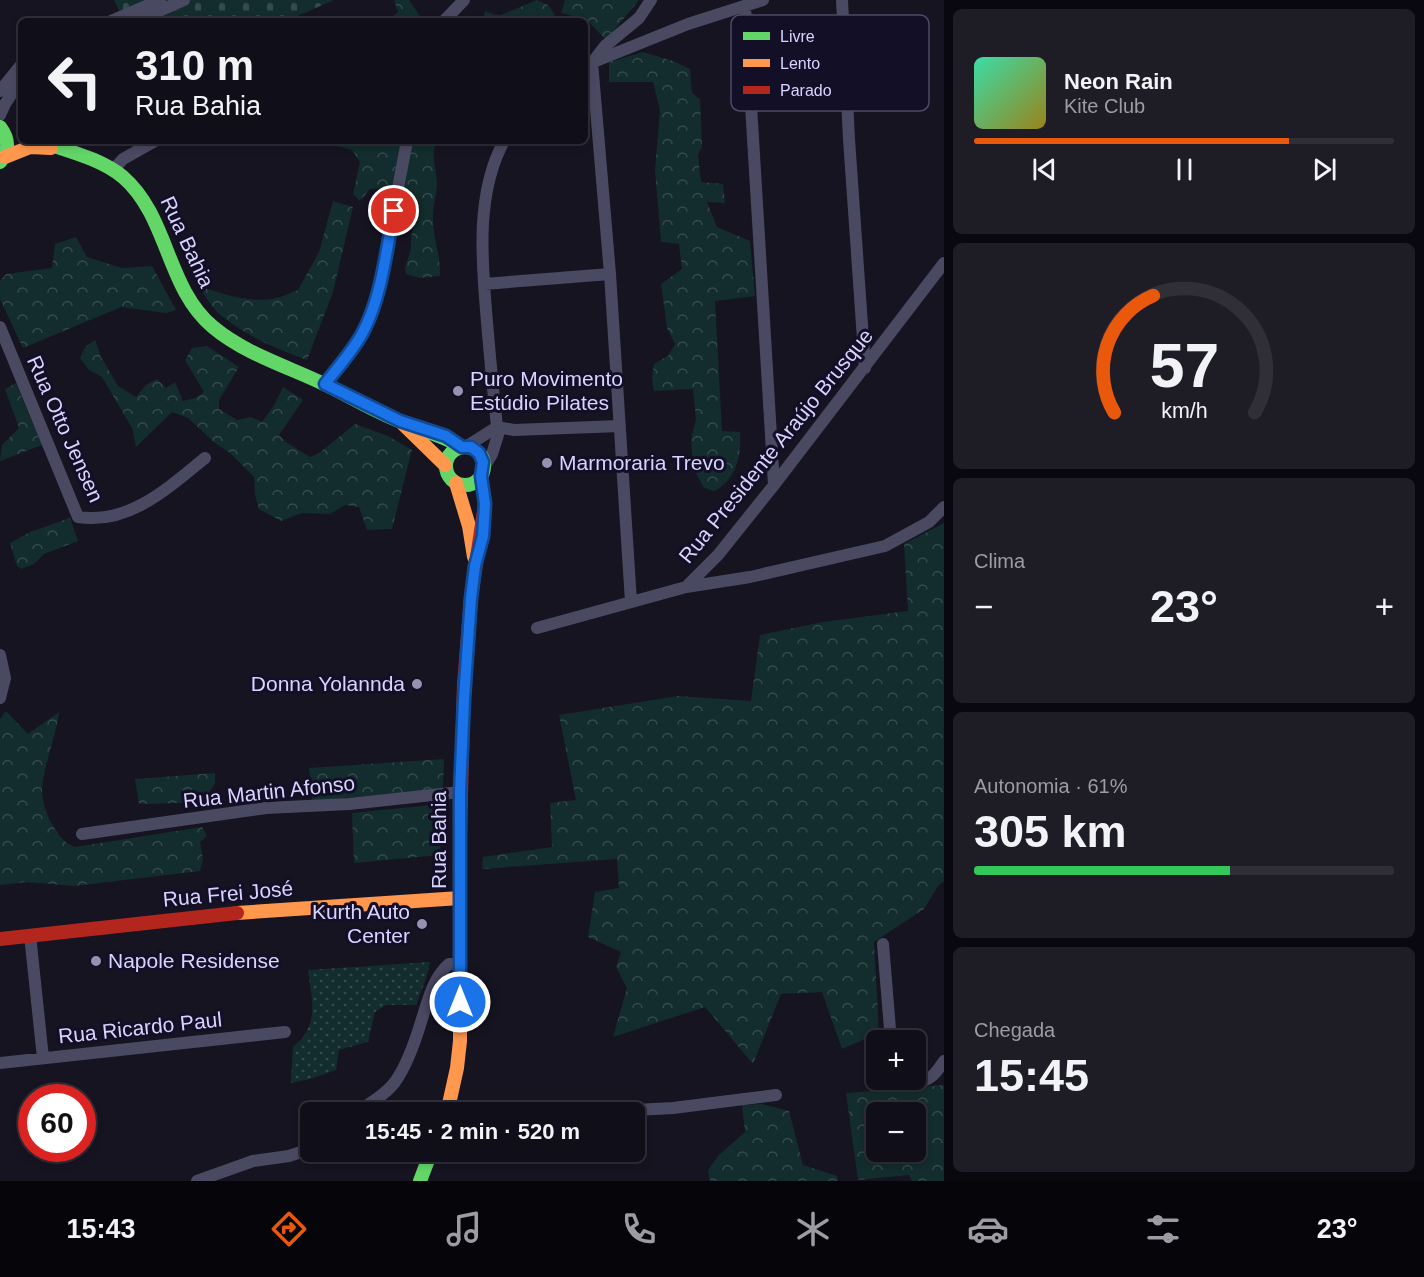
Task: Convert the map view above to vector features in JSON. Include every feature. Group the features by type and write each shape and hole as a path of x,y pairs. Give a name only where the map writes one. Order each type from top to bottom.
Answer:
{"main road":[{"path":"0,127 18,133"},
{"path":"0,127 5,132 9,145 2,160"},
{"name":"Rua Bahia","path":"48,144 113,170 143,198 153,214 185,290 205,320 244,346 400,421 446,436 464,446"},
{"name":"Rua Bahia","path":"2,160 30,147 62,149"},
{"name":"Rua Bahia","path":"400,421 445,465"},
{"path":"464,446 479,453 482,471 470,484 456,483 448,475 445,465 452,451 464,446"},
{"name":"Rua Bahia","path":"449,1102 457,1068 461,1020 460,792 464,684 475,566 483,536 485,504 482,471"},
{"name":"Rua Bahia","path":"456,483 469,526 475,566"},
{"name":"Rua Frei José","path":"0,939 242,912 460,898"},
{"path":"420,1181 427,1162"}],"street":[{"path":"118,18 160,0"},
{"path":"143,18 184,0"},
{"path":"447,18 464,0"},
{"path":"631,602 610,273 588,64 605,46 639,18 651,0"},
{"path":"588,64 688,24 763,0"},
{"path":"842,0 843,15"},
{"path":"745,6 746,15"},
{"path":"0,92 18,69"},
{"path":"0,115 18,84"},
{"path":"751,111 774,485"},
{"path":"847,111 865,368"},
{"path":"113,170 123,159 150,144"},
{"path":"325,384 355,345 369,319 380,282 406,144"},
{"path":"482,471 496,443 497,427 484,284 483,226 487,191 496,156 502,144"},
{"name":"Rua Presidente Araújo Brusque","path":"537,628 686,587 718,555 774,485 944,263"},
{"path":"484,284 610,273"},
{"name":"Rua Otto Jensen","path":"0,327 78,517 90,519 132,510 168,488 205,458"},
{"path":"464,446 497,427 514,430 620,426"},
{"path":"686,587 750,577 885,546 929,522 944,507"},
{"path":"0,655 5,678 0,698"},
{"name":"Rua Martin Afonso","path":"82,834 266,808 349,804 460,792"},
{"path":"30,935 43,1058"},
{"path":"883,944 890,1030"},
{"path":"372,1102 395,1083 405,1065 440,971 449,964 460,964"},
{"name":"Rua Ricardo Paul","path":"0,1063 285,1032"},
{"path":"926,1080 935,1074 944,1061"},
{"path":"645,1109 776,1095"},
{"path":"197,1181 253,1161 300,1152"}],"green space":[{"path":"114,0 334,0 293,18 123,18"},
{"path":"394,0 409,0 420,18 391,18 398,12"},
{"path":"537,0 548,5 555,15 548,18 484,18 485,11 500,15"},
{"path":"565,0 639,0 606,40 588,21 588,18 561,13"},
{"path":"643,52 690,69 692,93 700,99 702,147 698,155 701,182 723,184 725,203 707,202 717,227 750,241 755,296 715,301 722,431 740,432 740,449 736,466 728,481 714,491 704,488 693,468 691,439 696,419 693,389 654,391 652,378 654,364 668,356 675,344 667,328 661,284 682,269 679,244 661,242 655,170 660,110 653,82 609,82 609,62"},
{"path":"436,144 434,156 437,182 433,223 440,276 420,278 406,274 405,269 415,224 405,195 386,188 370,189 360,201 353,194 360,162 352,150 333,145"},
{"path":"333,201 353,207 333,292 307,360 271,346 238,328 217,312 198,285 224,294 262,300 281,297 298,290 319,252"},
{"path":"76,237 87,257 122,268 152,266 176,310 166,313 121,307 23,348 0,299 0,281 6,274 52,268 55,244"},
{"path":"95,340 101,357 118,386 136,397 146,385 157,379 166,388 175,382 183,401 195,398 204,392 185,360 192,348 207,346 239,367 219,400 219,409 237,420 251,417 262,422 275,404 283,387 303,400 279,435 310,457 318,454 355,424 388,436 412,450 392,529 367,530 359,507 345,505 330,514 302,513 281,521 259,509 254,477 230,453 215,443 188,418 172,412 136,447 132,428 102,377 89,370 80,358 85,347"},
{"path":"16,383 42,445 0,461 2,445 19,428 5,389"},
{"path":"70,518 78,541 44,554 34,564 21,569 17,566 10,543 30,532"},
{"path":"944,523 944,881 938,886 924,909 874,942 879,1030 866,1030 866,1039 842,1049 822,992 781,994 753,1064 705,1007 613,1037 627,988 616,967 621,952 588,937 595,892 619,888 617,859 482,869 483,857 552,847 550,803 576,800 559,715 678,696 751,701 760,635 823,622 908,611 904,544"},
{"path":"6,711 28,734 59,712 43,779 42,796 51,823 68,844 75,847 202,827 207,836 200,842 203,859 200,871 74,886 26,882 0,885 0,719"},
{"path":"444,759 443,789 312,801 309,768"},
{"path":"215,773 215,783 207,796 184,803 139,804 135,779"},
{"path":"441,804 440,855 354,863 352,813"},
{"path":"430,962 416,1005 386,1005 375,1012 368,1042 339,1050 336,1070 291,1083 293,1047 302,1039 311,1021 312,1002 308,970"},
{"path":"944,1085 944,1181 912,1181 909,1175 858,1180 846,1093 926,1090 926,1086"},
{"path":"762,1104 789,1111 803,1165 837,1176 838,1181 710,1181 708,1170 719,1155 745,1132 742,1105"}],"traffic: fast":[{"path":"0,127 7,144 7,149 0,162"},
{"path":"49,144 94,160 114,170 138,193 150,212 186,293 198,311 226,337 381,413 462,447"},
{"path":"465,447 479,452 484,466 479,480 465,485 451,480 446,466 451,452 465,447"},
{"path":"420,1181 427,1162"}],"traffic: slow":[{"path":"5,157 30,147 51,148"},
{"path":"403,424 445,465"},
{"path":"456,483 469,526 474,557"},
{"path":"449,1102 460,1041 460,833"},
{"path":"237,913 460,898"}],"traffic: jam":[{"path":"460,833 464,684 471,598 485,504 481,476"},
{"path":"0,939 237,913"}],"place":[{"name":"Puro Movimento Estúdio Pilates","path":"458,391"},
{"name":"Marmoraria Trevo","path":"547,463"},
{"name":"Donna Yolannda","path":"417,684"},
{"name":"Kurth Auto Center","path":"422,924"},
{"name":"Napole Residense","path":"96,961"}],"route":[{"path":"394,211 380,282 369,319 355,345 325,384 400,421 446,436 462,447 471,447 482,457 481,476 485,504 483,536 475,566 471,598 460,792 460,1002"}]}
